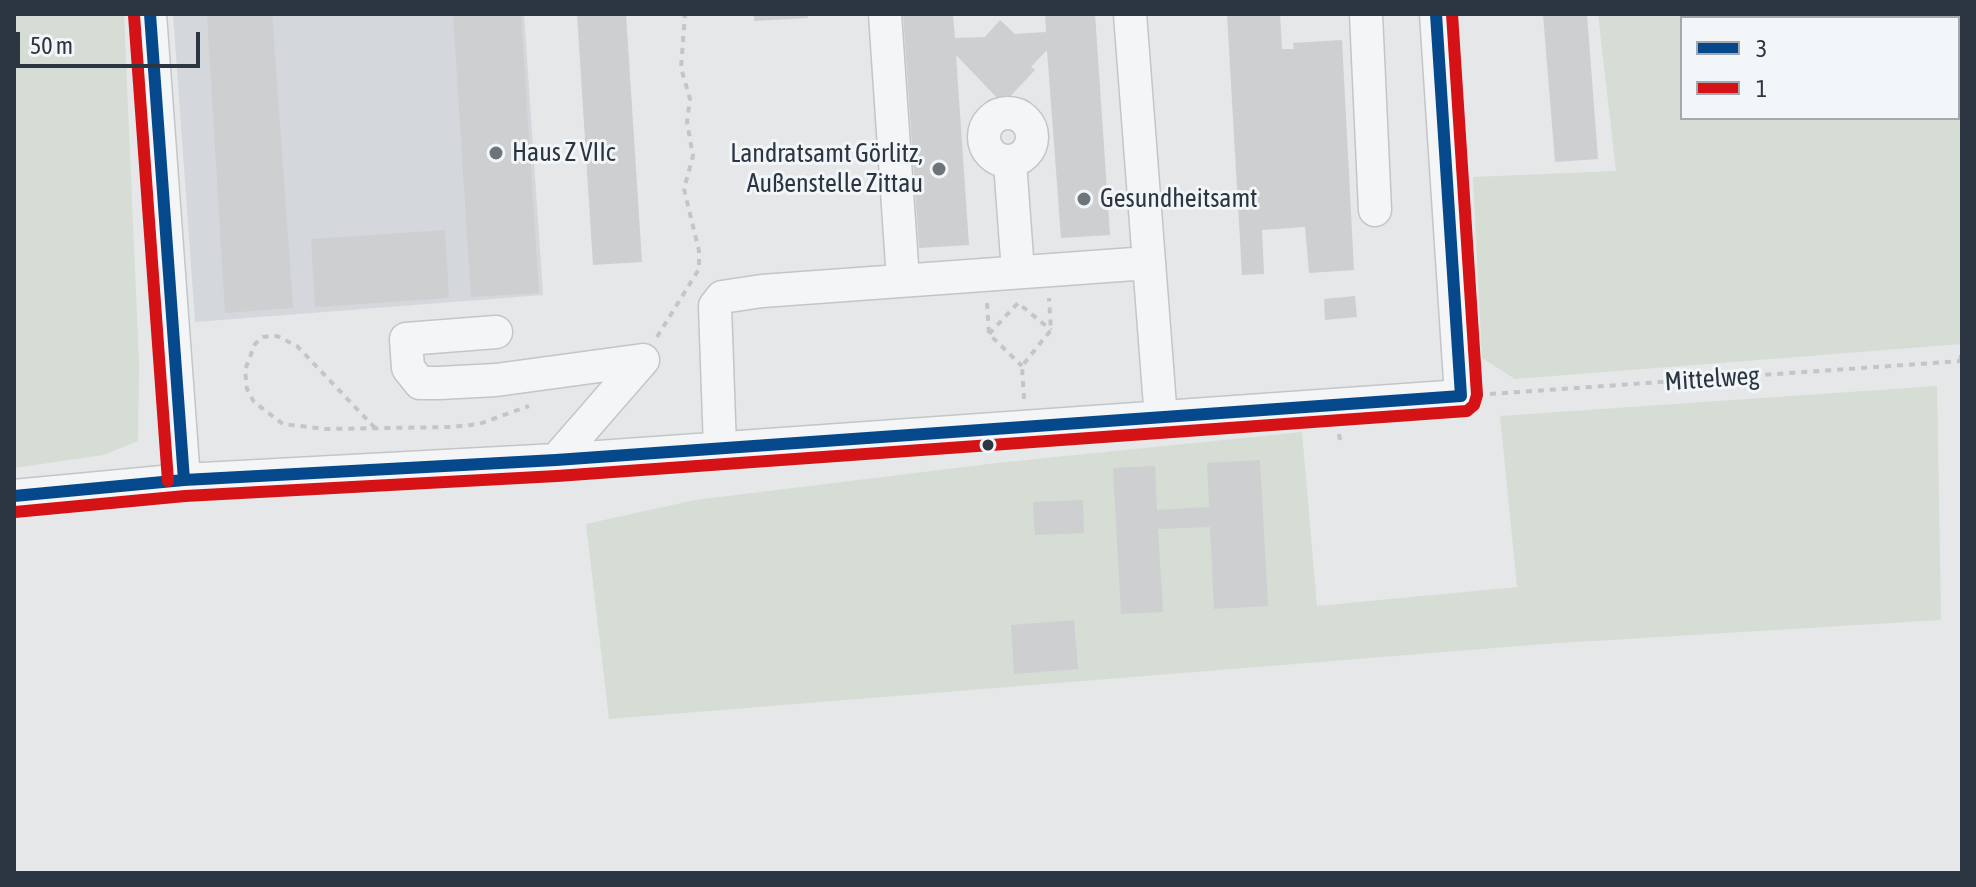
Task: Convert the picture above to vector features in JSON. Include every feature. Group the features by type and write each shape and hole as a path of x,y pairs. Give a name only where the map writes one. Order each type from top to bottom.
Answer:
{"street":[{"path":"150,14 184,480"},
{"path":"885,14 903,280"},
{"path":"1130,14 1161,419"},
{"path":"1366,14 1375,210"},
{"path":"14,496 184,480 556,460 1461,396 1436,14"},
{"path":"1010,162 1033,271"},
{"path":"720,448 715,306 722,297 903,280 1148,263"},
{"path":"496,332 406,339 408,368 420,383 439,383 496,380 643,360"},
{"path":"556,460 643,360"}],"path":[{"path":"643,360 699,269 699,251 684,189 693,156 687,122 690,99 681,68 685,14"},
{"path":"1033,271 1051,330"},
{"path":"985,274 989,334 1022,366"},
{"path":"989,334 1018,303 1051,330"},
{"path":"1025,425 1022,366 1051,330"},
{"path":"375,428 297,346 277,336 263,337 255,344 245,370 247,389 254,402 283,424 325,429 375,428 479,424 541,401"},
{"path":"1961,361 1962,350"},
{"name":"Mittelweg","path":"1461,396 1961,361"}],"shaded area":[{"path":"14,14 124,14 139,364 138,441 103,455 14,468"},
{"path":"173,14 524,14 543,295 195,322"},
{"path":"1598,14 1962,14 1962,344 1515,379 1482,358 1473,177 1616,171"},
{"path":"1937,386 1941,620 1544,644 609,719 586,524 695,500 997,463 1302,432 1317,606 1517,587 1500,416"}],"building":[{"path":"207,14 272,14 293,308 225,313"},
{"name":"Haus Z VIIc","path":"453,14 521,14 539,293 471,297"},
{"path":"577,14 626,14 642,262 593,265"},
{"path":"754,14 807,14 808,18 754,21"},
{"name":"Landratsamt Görlitz, Außenstelle Zittau","path":"903,14 953,14 955,38 985,37 1000,20 1015,34 1046,32 1045,14 1095,14 1110,235 1061,238 1047,50 1031,67 1035,70 1003,104 956,55 969,245 919,248"},
{"path":"1227,14 1280,14 1282,49 1294,49 1293,43 1342,40 1354,270 1309,273 1305,227 1262,230 1264,274 1242,275"},
{"path":"1543,14 1587,14 1598,159 1555,162"},
{"path":"445,230 449,298 315,307 311,239"},
{"path":"1355,296 1357,317 1325,320 1324,299"},
{"path":"1260,460 1268,606 1214,609 1210,527 1158,529 1163,612 1121,614 1113,468 1155,466 1157,510 1209,507 1207,463"},
{"path":"1083,500 1084,533 1035,535 1033,502"},
{"path":"1074,620 1078,669 1014,674 1011,625"}],"transit line":[{"name":"3","path":"150,14 184,480"},
{"name":"3","path":"14,496 184,480 556,460 1461,396 1436,14"},
{"name":"1","path":"15,512 185,496 557,476 1467,411 1474,405 1477,395 1452,14"},
{"name":"1","path":"134,15 168,481"}],"place":[{"name":"Haus Z VIIc","path":"496,153"},
{"name":"Landratsamt Görlitz, Außenstelle Zittau","path":"939,169"},
{"name":"Gesundheitsamt","path":"1084,199"}]}
